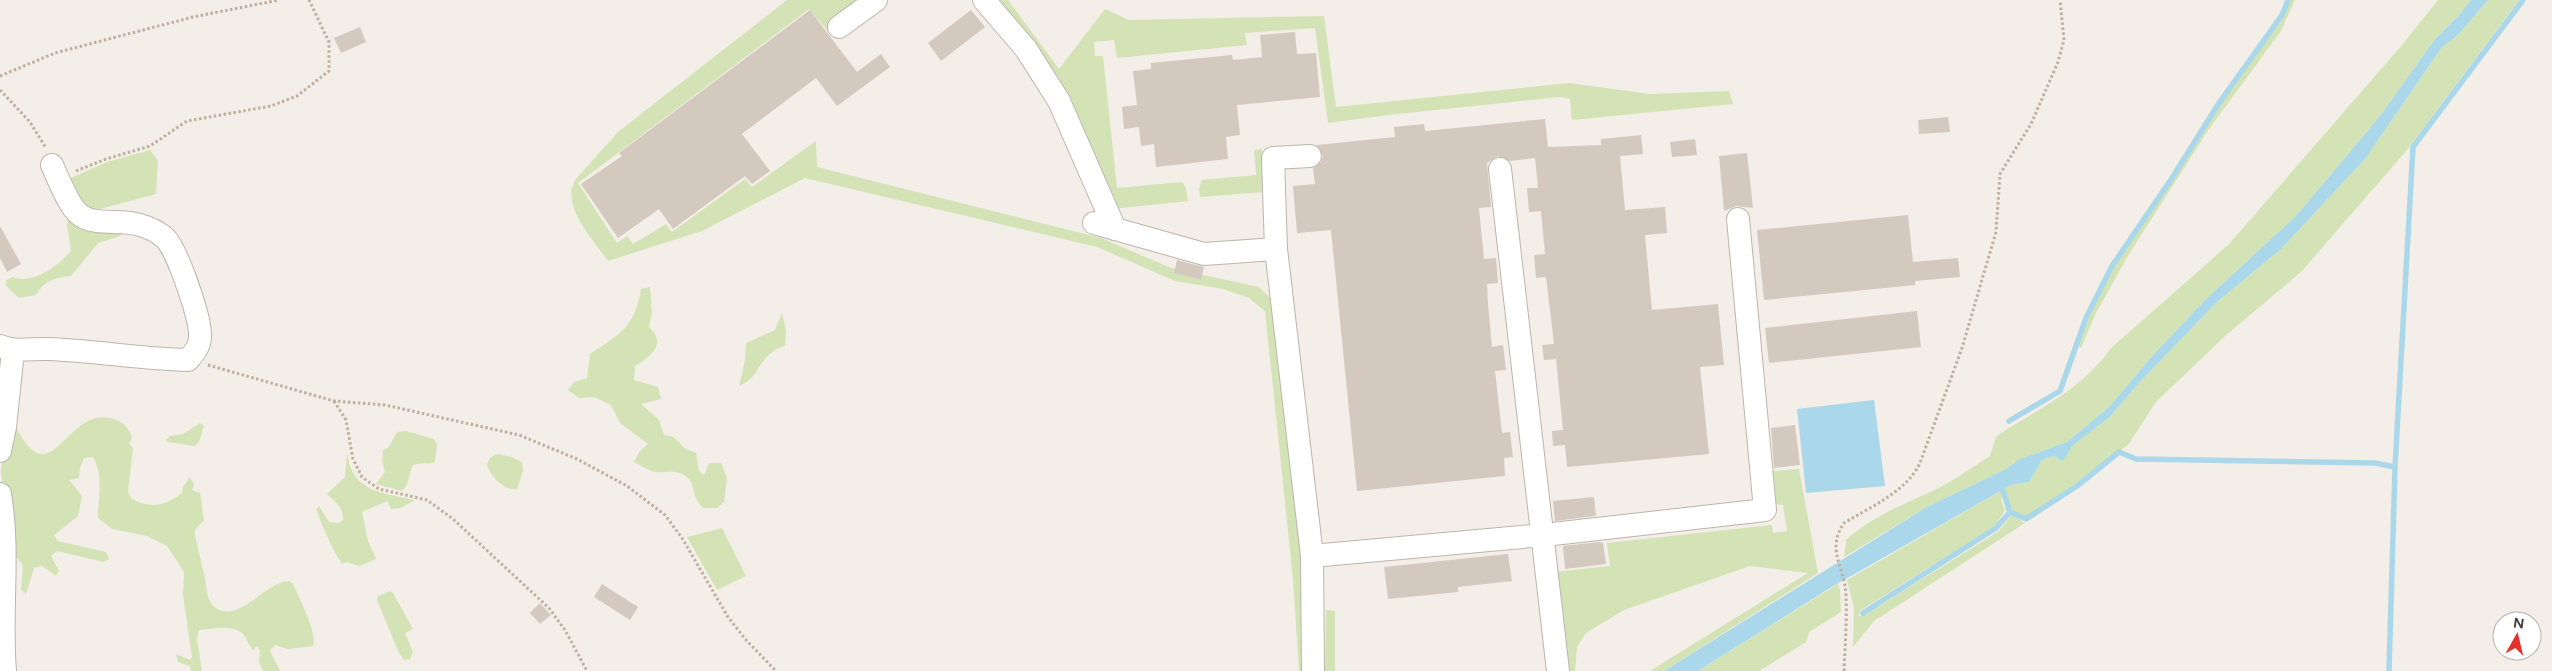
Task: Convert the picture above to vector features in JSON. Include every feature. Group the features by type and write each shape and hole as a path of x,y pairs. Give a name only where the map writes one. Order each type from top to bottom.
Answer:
{"street":[{"path":"839,26 876,0"},
{"path":"984,0 1026,49 1059,101 1105,226 1204,254 1276,249"},
{"path":"1310,156 1274,158 1276,249 1312,556 1313,671"},
{"path":"1500,169 1544,535 1558,671"},
{"path":"0,451 5,427 6,349 48,348 145,359 188,360 198,349 200,333 191,296 179,263 164,238 140,225 97,222 80,215 55,172"},
{"path":"1312,556 1544,535 1765,510 1738,219"},
{"path":"0,494 5,534 2,607 5,671"}],"path":[{"path":"0,76 55,53 193,17 278,0"},
{"path":"0,90 30,122 45,148 55,172 106,159 150,146 187,121 271,106 297,96 329,70 329,42 309,0"},
{"path":"1844,671 1845,588 1837,559 1838,532 1844,523 1903,487 1914,475 1920,463 1962,348 1996,232 2000,174 2031,124 2058,62 2064,40 2060,0"},
{"path":"188,360 334,401 385,405 519,435 577,459 627,486 665,515 682,538 728,617 746,640 776,671"},
{"path":"334,401 346,420 353,459 362,477 378,489 427,500 454,519 549,608 565,630 587,671"}],"green space":[{"path":"787,0 868,0 827,30 809,9 578,183 617,243 627,236 633,244 666,224 672,232 745,179 752,187 816,141 817,167 1101,238 1171,268 1259,287 1273,301 1305,561 1308,671 1299,671 1293,579 1265,311 1249,298 1223,289 1175,281 1097,247 805,178 702,231 608,261 587,233 575,211 572,189 576,179 618,132"},
{"path":"991,0 1008,0 1059,69 1105,9 1129,20 1324,16 1336,107 1569,83 1650,94 1729,91 1733,104 1572,120 1570,99 1560,97 1328,123 1315,28 1245,33 1247,45 1117,58 1114,40 1094,42 1095,56 1103,56 1117,188 1182,182 1186,188 1188,201 1113,209"},
{"path":"2290,0 2295,0 2281,31 2209,129 2129,254 2096,313 2081,348 2079,346 2090,316 2115,265 2174,179 2222,101 2283,17"},
{"path":"2438,0 2471,0 2435,39 2380,116 2296,216 2207,298 2153,355 2109,407 2067,442 2020,459 2006,469 1925,508 1844,557 1846,540 1865,525 1946,484 1990,456 1996,437 2062,395 2088,375 2110,349 2229,244 2402,45"},
{"path":"2488,0 2519,0 2407,150 2301,272 2225,336 2156,402 2128,445 2042,508 2025,517 2011,509 2003,492 2001,500 2005,510 1995,526 1861,610 1858,616 1865,615 1999,531 2011,515 2025,523 1874,621 1853,647 1854,608 1847,580 2011,485 2029,482 2042,460 2054,456 2063,460 2073,445 2110,417 2137,385 2217,302 2281,249 2365,159 2442,47 2458,35"},
{"path":"1262,149 1264,192 1200,197 1199,189 1202,180 1256,175 1254,150"},
{"path":"150,150 158,161 156,194 85,213 66,180 107,162"},
{"path":"71,213 128,227 120,236 98,243 71,276 47,283 36,295 19,298 6,286 6,280 13,277 29,278 45,273 66,257 71,251 67,224"},
{"path":"650,287 652,313 649,327 657,339 657,344 651,354 635,366 634,380 658,387 661,399 641,404 659,420 664,435 674,437 684,448 696,453 699,471 704,475 709,463 721,463 727,478 724,502 717,508 703,508 696,499 692,484 687,477 676,472 653,471 634,462 640,451 648,444 620,423 611,405 594,397 579,398 568,390 574,382 587,378 590,354 624,329 634,313 641,289"},
{"path":"782,313 786,331 785,346 769,355 752,377 739,386 745,360 746,343 775,330"},
{"path":"10,414 24,440 36,452 47,453 57,447 80,426 94,418 110,418 124,424 132,437 129,444 133,448 128,492 132,499 152,505 170,501 182,493 183,487 190,477 194,484 192,490 200,493 204,520 196,529 195,534 211,603 220,610 229,611 249,603 280,583 289,581 293,584 307,616 313,633 313,646 288,649 275,645 270,651 280,671 263,671 259,662 260,650 257,646 253,650 242,633 227,628 199,630 197,639 202,671 191,671 190,666 178,662 176,654 190,660 192,657 183,595 184,572 167,546 147,536 112,529 98,518 100,487 93,457 84,458 79,478 69,480 82,496 78,516 54,535 58,541 106,552 109,559 104,562 57,551 51,556 59,571 56,576 42,566 34,568 26,594 21,590 23,565 8,547 2,482 1,470"},
{"path":"200,423 204,426 199,442 195,446 167,442 166,440 170,436 183,434"},
{"path":"406,431 434,439 437,444 435,462 413,465 405,488 402,491 376,484 385,472 382,461 383,450 388,448 397,432"},
{"path":"347,453 355,476 363,484 381,493 415,500 401,508 391,509 387,501 362,512 368,541 376,559 359,566 346,562 342,564 316,510 319,506 329,522 338,523 343,520 340,508 327,494 345,477"},
{"path":"497,454 522,462 523,471 517,489 508,488 498,482 488,468 487,464 490,458"},
{"path":"1799,469 1818,573 1664,671 1650,671 1808,573 1750,566 1624,610 1586,633 1577,647 1575,671 1566,671 1556,572 1610,566 1607,543 1772,525 1773,533 1787,531 1783,505 1772,504 1772,471"},
{"path":"722,528 746,576 717,590 687,537"},
{"path":"1838,584 1841,612 1809,632 1806,642 1759,671 1698,671"},
{"path":"390,591 393,593 413,629 405,633 413,652 410,659 404,660 399,653 377,600 378,596"},
{"path":"1326,610 1335,611 1335,671 1325,671"}],"water":[{"path":"2471,0 2488,0 2458,35 2442,47 2365,159 2281,249 2217,302 2137,385 2110,417 2073,445 2063,461 2054,456 2042,460 2029,482 2011,485 1830,588 1698,671 1664,671 1925,508 2006,469 2020,459 2067,442 2109,407 2153,355 2207,298 2296,216 2380,116 2435,39"},
{"path":"1874,400 1885,486 1806,493 1797,409"}],"building":[{"path":"810,10 857,72 881,54 890,67 837,106 816,78 742,134 770,171 752,184 745,176 673,229 659,209 618,238 581,184 622,156 619,153"},
{"path":"971,10 985,27 941,61 928,43"},
{"path":"360,27 366,42 341,53 334,38"},
{"path":"1295,32 1297,54 1316,53 1320,97 1237,105 1240,135 1226,137 1228,159 1156,167 1154,144 1141,146 1139,127 1124,129 1122,107 1137,105 1133,71 1151,69 1151,63 1232,55 1233,60 1262,57 1260,35"},
{"path":"1948,117 1950,132 1919,134 1918,120"},
{"path":"1545,119 1548,147 1601,145 1601,139 1641,135 1643,154 1620,156 1625,210 1665,207 1667,233 1645,235 1652,310 1718,304 1724,365 1700,367 1709,454 1567,467 1565,445 1553,446 1552,431 1563,430 1556,359 1544,360 1542,345 1554,344 1546,277 1536,278 1534,255 1545,254 1541,211 1529,212 1527,188 1538,188 1535,158 1510,161 1498,156 1487,163 1491,207 1479,208 1484,259 1496,258 1498,283 1487,284 1488,304 1492,347 1503,345 1506,370 1495,371 1502,433 1510,432 1513,457 1504,458 1505,476 1357,491 1331,230 1297,233 1293,186 1315,184 1313,168 1321,162 1323,156 1317,145 1395,137 1394,127 1424,124 1425,131"},
{"path":"1695,139 1697,155 1672,157 1670,142"},
{"path":"1747,153 1753,208 1736,206 1724,211 1719,156"},
{"path":"1908,215 1913,262 1958,258 1960,277 1915,281 1915,285 1764,300 1757,230"},
{"path":"0,226 21,264 7,272 0,258"},
{"path":"1177,260 1204,267 1201,280 1174,273"},
{"path":"1917,311 1921,347 1769,363 1765,328"},
{"path":"1795,425 1800,465 1774,468 1771,428"},
{"path":"1594,497 1596,516 1555,521 1553,501"},
{"path":"1603,543 1606,564 1565,569 1563,546"},
{"path":"1508,554 1512,581 1458,587 1458,592 1388,599 1384,567"},
{"path":"602,584 638,607 630,620 594,597"},
{"path":"540,603 551,615 540,624 530,613"}],"waterway":[{"path":"2009,421 2060,391 2086,318 2112,266 2172,178 2219,103 2282,15 2288,0"},
{"path":"2389,671 2395,467 2413,147 2523,0"},
{"path":"2010,512 2026,519 2077,486 2119,452 2136,459 2375,463 2395,467"},
{"path":"1863,613 1996,528 2010,512 2003,491"}]}
